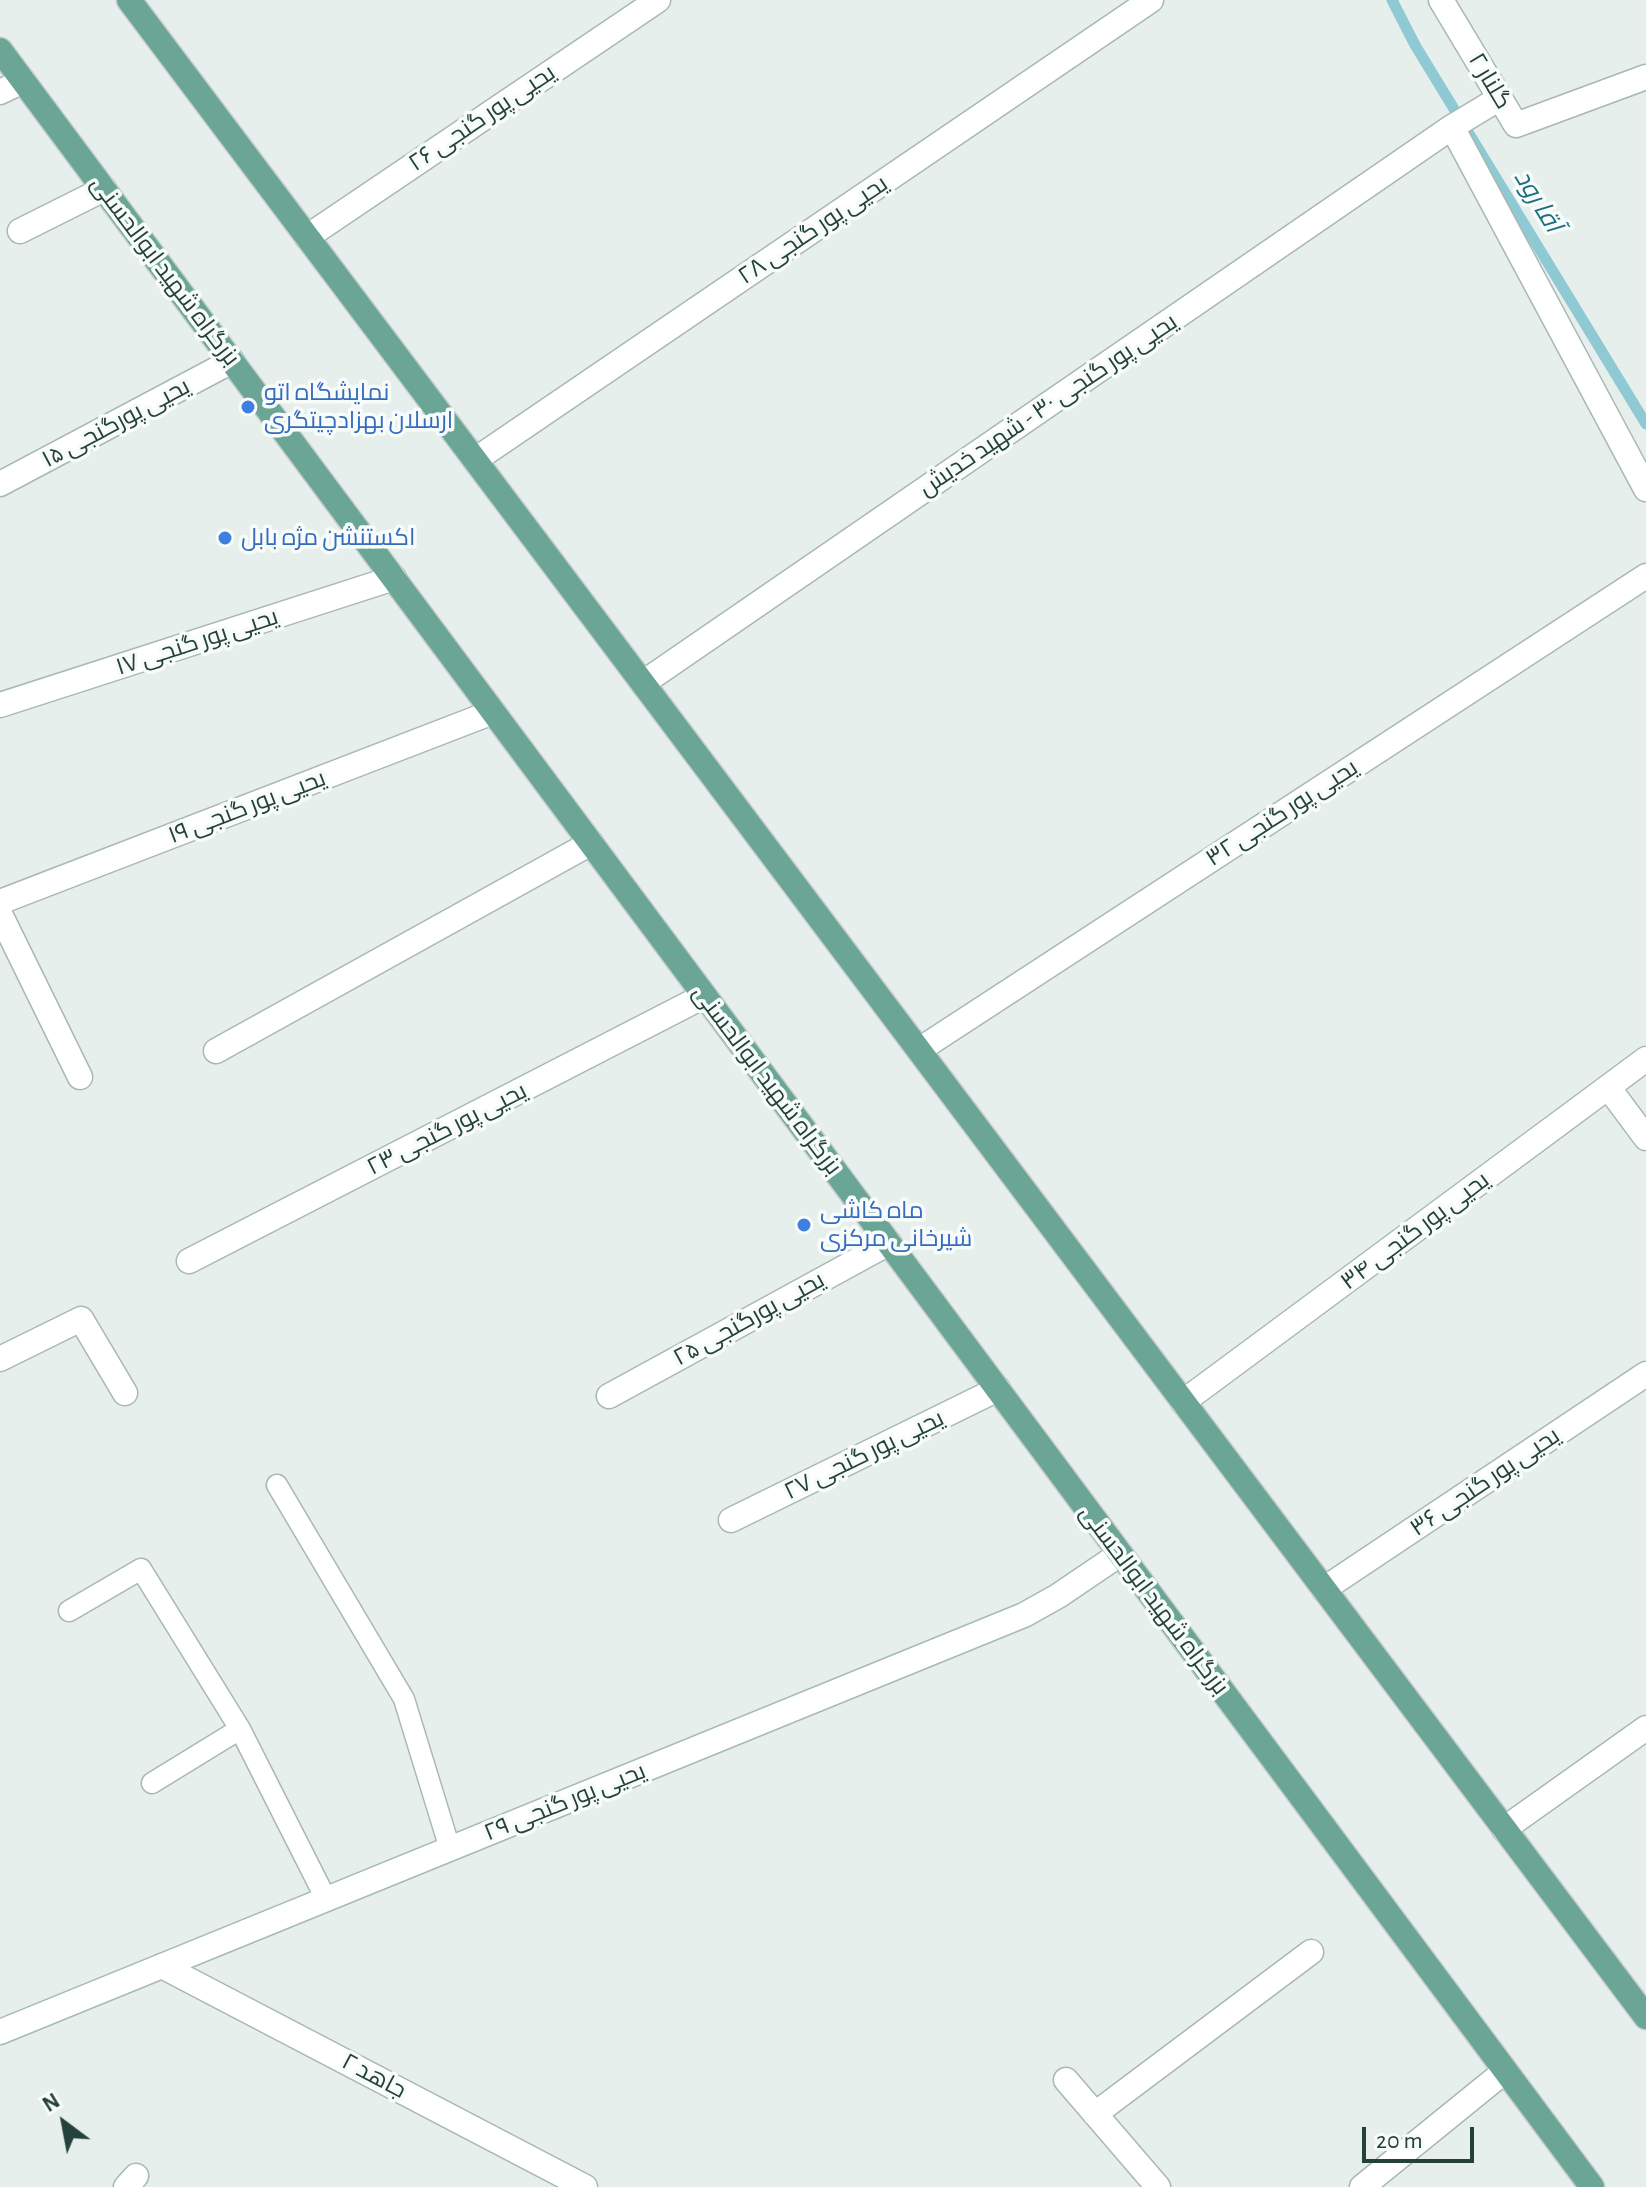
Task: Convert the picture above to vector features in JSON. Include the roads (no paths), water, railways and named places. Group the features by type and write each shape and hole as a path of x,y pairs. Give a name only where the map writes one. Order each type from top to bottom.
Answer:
{"main road":[{"path":"129,0 1646,2017"},
{"name":"بزرگراه شهید ابوالحسنی","path":"0,50 1592,2187"}],"street":[{"name":"یحیی پور گنجی ۲۶","path":"307,237 658,0"},
{"name":"یحیی پور گنجی ۲۸","path":"475,460 1151,0"},
{"name":"گلنار ۲","path":"1441,0 1516,125 1646,77"},
{"path":"0,92 23,81"},
{"name":"یحیی پور گنجی ۳۰ - شهید خدیش","path":"643,683 1452,127 1500,98"},
{"path":"1452,127 1646,489"},
{"path":"20,231 104,189"},
{"name":"یحیی پورگنجی ۱۵","path":"0,484 232,361"},
{"name":"یحیی پور گنجی ۳۲","path":"919,1050 1646,576"},
{"name":"یحیی پور گنجی ۱۷","path":"0,705 394,578"},
{"name":"یحیی پور گنجی ۱۹","path":"0,902 493,712"},
{"path":"216,1051 591,843"},
{"path":"0,914 80,1077"},
{"name":"یحیی پور گنجی ۲۳","path":"189,1261 704,996"},
{"name":"یحیی پور گنجی ۳۴","path":"1183,1402 1646,1059"},
{"path":"1608,1087 1646,1138"},
{"name":"یحیی پورگنجی ۲۵","path":"609,1396 889,1243"},
{"path":"0,1359 81,1319 125,1393"},
{"name":"یحیی پور گنجی ۳۶","path":"1324,1589 1646,1374"},
{"name":"یحیی پور گنجی ۲۷","path":"731,1520 998,1389"},
{"name":"یحیی پور گنجی ۲۹","path":"0,2032 1024,1615 1120,1554"},
{"path":"1504,1829 1646,1728"},
{"path":"1095,2114 1311,1952"},
{"name":"جاهد ۲","path":"162,1966 585,2187"},
{"path":"1362,2187 1505,2071"},
{"path":"1066,2080 1158,2187"}],"lane":[{"path":"277,1485 404,1699 450,1849"},
{"path":"69,1611 141,1569 240,1729 326,1899"},
{"path":"152,1783 240,1729"}],"waterway":[{"name":"آقا رود","path":"1392,0 1415,45 1646,424"}],"place":[{"name":"نمایشگاه اتو ارسلان بهزادچیتگری","path":"248,407"},
{"name":"اکستنشن مژه بابل","path":"225,538"},
{"name":"ماه کاشی شیرخانی مرکزی","path":"804,1225"}]}
